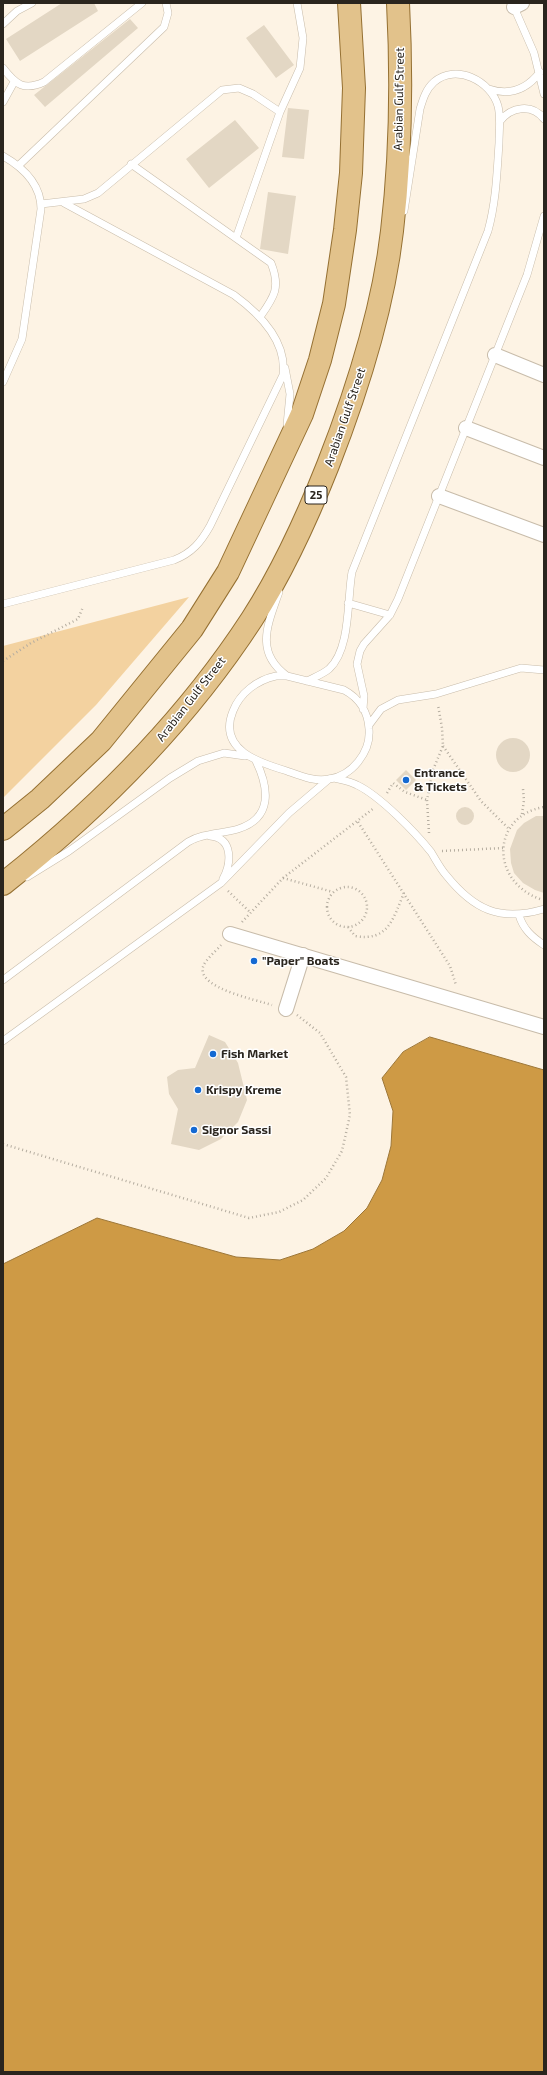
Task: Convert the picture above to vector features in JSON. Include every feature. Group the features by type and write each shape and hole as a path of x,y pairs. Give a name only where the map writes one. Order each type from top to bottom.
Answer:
{"main road":[{"path":"3,829 40,799 101,741 192,629 228,572 280,462 312,387 334,304 351,174 354,88 349,3"},
{"name":"Arabian Gulf Street","path":"3,884 98,803 137,765 174,724 252,618 298,536 316,496 349,409 364,363 386,270 392,232 400,121 398,3"}],"street":[{"path":"495,355 544,375"},
{"path":"466,428 544,458"},
{"path":"439,496 544,535"},
{"path":"230,934 544,1027"},
{"path":"286,1009 303,955"}],"lane":[{"path":"3,24 17,11 32,3"},
{"path":"3,68 14,82 26,86 35,86 44,82 142,3"},
{"path":"18,166 164,27 168,13 166,3"},
{"path":"236,238 280,112 300,68 303,38 297,3"},
{"path":"516,4 540,72 544,94"},
{"path":"386,270 402,219 420,109 428,90 437,80 454,74 476,79 489,89 497,92 514,92 528,84 540,72"},
{"path":"3,102 14,82"},
{"path":"41,204 64,203 84,199 98,193 131,164 222,90 239,88 253,94 280,112"},
{"path":"307,680 320,675 336,661 343,639 351,576 355,563 488,231 496,194 500,121 498,106 489,89"},
{"path":"500,121 505,115 520,108 536,112 544,119"},
{"path":"3,156 18,166 30,178 38,190 41,204 22,339 3,382"},
{"path":"131,164 271,263 276,275 275,296 260,317"},
{"path":"64,203 234,295 260,317 277,341 284,364 290,394 290,411 280,462"},
{"path":"363,709 364,696 357,664 360,651 364,644 390,615 398,599 527,275 544,216"},
{"path":"3,604 174,560 195,548 210,526 279,386 284,364"},
{"path":"287,676 275,666 271,660 266,636 298,536"},
{"path":"348,603 390,615"},
{"path":"369,725 381,709 392,702 405,698 436,694 510,670 521,668 544,670"},
{"path":"3,1041 221,883 288,813 331,779 350,769 361,758 368,744 369,725 363,709 356,698 344,690 287,676 270,677 256,684 243,694 233,710 230,726 231,733 235,743 246,756"},
{"path":"3,892 69,851 170,778 198,761 224,753 246,756 256,761 308,778 331,779 359,785 381,802 430,852 454,884 478,905 498,913 519,915 544,909"},
{"path":"3,980 188,842 202,836 239,828 251,822 262,810 266,799 264,777 256,761"},
{"path":"202,836 218,838 224,842 228,850 229,864 221,883"},
{"path":"519,915 521,922 530,934 544,945"},
{"path":"3,1034 17,1032"}],"path":[{"path":"3,661 31,643 78,619 83,607"},
{"path":"436,694 442,728 443,746 433,770 427,800 430,852 503,848"},
{"path":"443,746 481,801 509,829"},
{"path":"3,1144 248,1218 279,1212 303,1200 326,1178 342,1151 350,1115 346,1077 320,1033 297,1015 286,1009 215,986 206,980 203,974 203,966 230,934 283,878 358,822 381,802 393,783 405,792 427,800"},
{"path":"522,815 524,800 523,789"},
{"path":"544,806 535,808 522,815 509,829 503,848 504,862 508,875 517,886 528,894 544,899"},
{"path":"358,822 450,966 460,1002"},
{"path":"283,878 333,892"},
{"path":"221,883 250,913"},
{"path":"342,887 353,888 362,894 367,904 365,914 359,923 348,927 339,925 331,919 327,910 328,900 333,892 342,887"},
{"path":"348,927 355,936 366,938 377,936 388,928 404,893"}],"shaded area":[{"path":"189,597 96,705 3,798 3,646"},
{"path":"430,1037 544,1070 544,2072 3,2072 3,1264 97,1218 236,1257 280,1260 313,1249 344,1231 367,1208 382,1180 391,1146 393,1111 382,1078 403,1052"}],"building":[{"path":"62,3 94,3 98,11 20,61 6,39"},
{"path":"130,19 138,28 45,107 34,95"},
{"path":"264,25 294,65 276,78 246,38"},
{"path":"288,108 309,110 304,159 282,157"},
{"path":"235,120 259,148 209,188 186,159"},
{"path":"268,192 296,196 288,254 260,249"},
{"path":"510,738 516,738 520,739 527,745 530,755 529,762 523,769 516,772 510,772 506,771 499,765 496,758 496,752 497,748 503,741"},
{"name":"Entrance & Tickets","path":"406,770 416,780 406,790 396,780"},
{"path":"465,807 471,810 474,816 471,822 465,825 459,822 456,816 459,810"},
{"path":"536,816 544,816 544,893 523,883 514,873 511,863 510,849 517,830 524,823"},
{"path":"209,1035 225,1042 238,1063 247,1100 238,1122 221,1139 199,1150 171,1144 178,1109 169,1094 167,1077 178,1070 195,1068"}],"place":[{"name":"Entrance & Tickets","path":"406,780"},
{"name":"\"Paper\" Boats","path":"254,961"},
{"name":"Fish Market","path":"213,1054"},
{"name":"Krispy Kreme","path":"198,1090"},
{"name":"Signor Sassi","path":"194,1130"}]}
